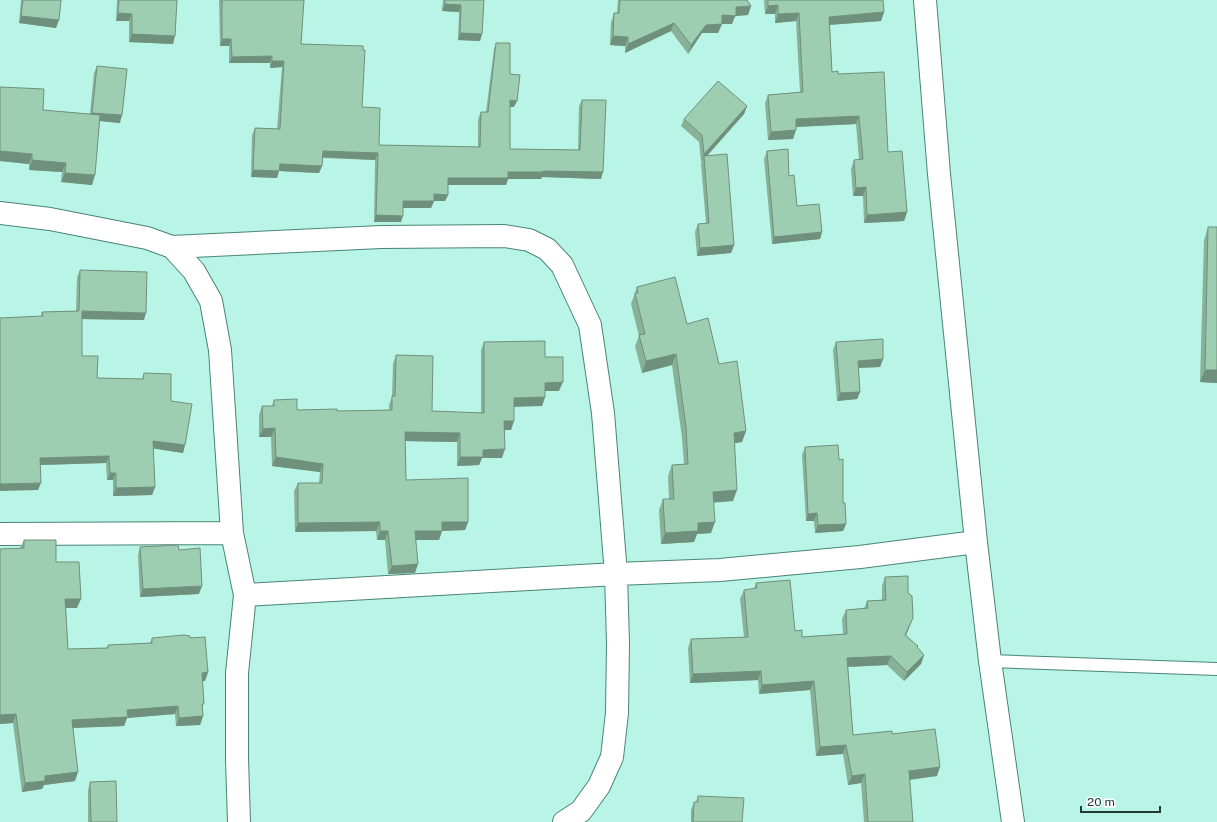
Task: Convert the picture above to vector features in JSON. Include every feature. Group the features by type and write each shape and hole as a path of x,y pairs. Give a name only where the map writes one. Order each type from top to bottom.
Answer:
{"street":[{"path":"925,0 939,174 976,542 990,661 1013,822"},
{"path":"0,213 50,219 147,238 172,247 381,237 504,236 529,240 547,249 562,264 590,325 603,413 616,574 618,643 617,713 612,757 599,786 581,811 564,822"},
{"path":"172,247 194,271 211,301 220,350 232,533 245,595 237,673 239,822"},
{"path":"0,534 232,533"},
{"path":"245,595 616,574 720,570 860,557 976,542"}],"lane":[{"path":"990,661 1217,669"}],"building":[{"path":"23,0 61,0 59,20 21,16"},
{"path":"119,0 177,0 175,36 132,34 132,14 118,13"},
{"path":"222,0 304,0 301,44 363,46 363,50 365,50 362,107 380,108 379,145 480,147 481,112 488,112 496,43 510,43 510,74 520,75 517,101 510,100 510,149 580,150 582,100 606,100 603,172 508,172 508,178 448,178 448,195 434,194 434,201 403,201 403,216 376,215 378,153 323,151 322,166 280,164 279,171 253,170 255,128 280,129 284,61 272,61 272,56 232,57 231,39 222,39"},
{"path":"445,0 484,0 482,34 460,33 461,5 445,4"},
{"path":"620,0 747,0 751,6 736,7 736,16 722,15 722,24 706,25 691,45 674,23 628,44 628,37 613,36 614,13 619,13"},
{"path":"768,0 883,0 884,12 829,17 832,72 838,71 838,74 884,72 888,152 902,151 907,212 867,215 866,187 856,188 854,160 863,159 859,116 796,119 796,130 771,132 768,95 803,92 799,13 778,14 778,5 768,6"},
{"path":"97,66 127,69 122,115 92,113"},
{"path":"718,81 747,106 704,154 702,135 684,119"},
{"path":"0,87 44,89 43,110 100,115 95,175 65,173 66,163 32,160 32,154 0,151"},
{"path":"788,149 789,176 794,175 797,206 819,204 822,232 774,237 767,151"},
{"path":"727,154 734,245 700,248 698,224 709,223 704,156"},
{"path":"1208,227 1217,227 1217,370 1205,370"},
{"path":"80,270 147,272 146,313 82,311 82,356 98,356 97,378 143,379 144,373 171,374 171,401 192,404 185,445 153,441 155,487 116,488 116,473 110,473 109,456 40,458 41,483 0,484 0,318 43,316 42,312 79,311"},
{"path":"675,277 687,324 708,318 719,364 737,361 746,431 734,433 737,490 713,492 715,522 698,523 698,531 665,533 663,499 674,499 672,465 688,464 686,427 676,354 646,361 639,335 645,334 635,293 638,293 637,287"},
{"path":"883,339 883,359 858,361 860,392 840,393 836,342"},
{"path":"545,341 545,357 563,357 563,382 545,383 545,397 514,398 514,421 504,421 505,449 483,450 483,457 460,457 460,433 405,432 406,480 468,478 468,522 442,522 442,531 415,531 418,564 392,566 388,531 380,531 380,522 298,523 298,483 322,483 323,464 276,457 275,428 263,429 262,406 274,406 274,400 297,399 297,410 392,410 392,396 395,396 396,355 433,356 432,411 484,413 484,342"},
{"path":"838,445 839,460 843,459 843,503 845,503 846,524 818,525 817,513 808,514 805,447"},
{"path":"24,540 56,540 56,562 79,562 81,599 65,599 68,649 108,648 108,645 152,643 152,638 184,635 190,636 190,638 205,637 208,672 202,673 204,704 202,704 203,716 179,718 178,706 127,710 128,717 72,720 78,772 45,776 45,781 25,783 16,714 0,715 0,549 24,548"},
{"path":"178,545 179,550 200,548 202,586 143,589 140,547"},
{"path":"908,576 908,593 912,596 913,618 905,635 918,646 917,647 924,655 907,672 891,656 847,658 853,735 892,731 892,734 935,729 940,767 909,771 913,822 868,822 865,774 852,776 846,745 820,747 814,681 762,685 761,671 693,674 691,639 748,637 744,590 757,588 756,583 790,580 795,631 802,630 802,637 847,634 846,610 868,608 867,601 886,600 885,577"},
{"path":"116,781 117,822 91,822 90,782"},
{"path":"698,796 744,798 742,822 693,822 694,802 698,802"}]}
